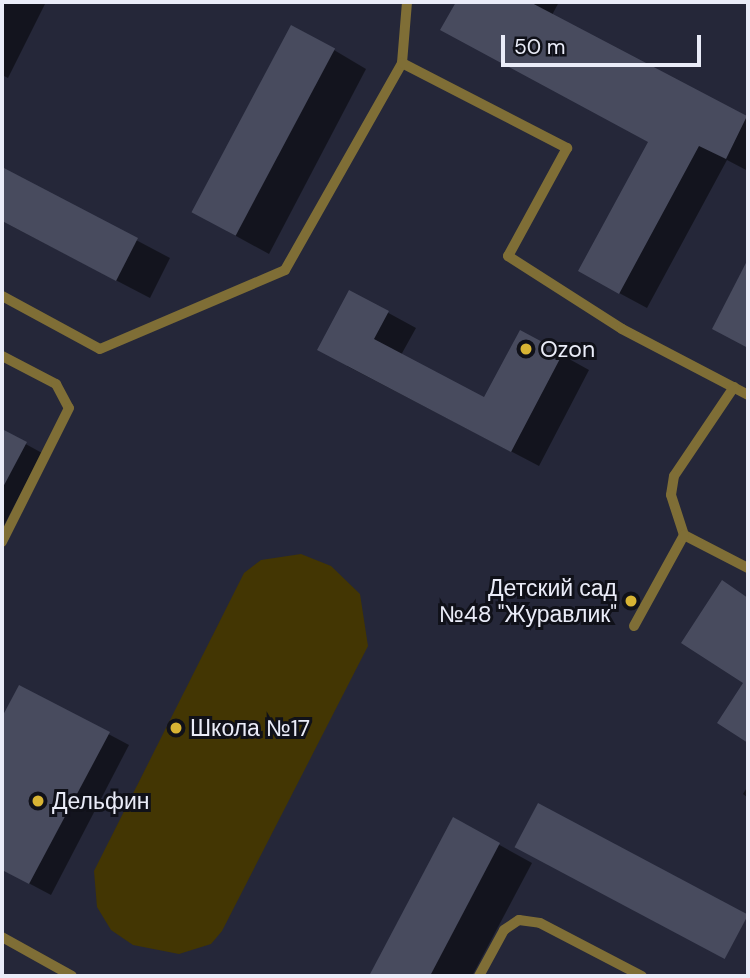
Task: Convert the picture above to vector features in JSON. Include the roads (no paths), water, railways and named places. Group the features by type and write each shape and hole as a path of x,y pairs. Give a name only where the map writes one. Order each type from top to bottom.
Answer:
{"lane":[{"path":"2,296 100,349 285,270 402,63 407,2"},
{"path":"402,63 567,148 509,256 622,329 748,395"},
{"path":"2,356 56,384 69,408 2,542"},
{"path":"734,387 674,477 674,516 684,536 748,568"},
{"path":"634,626 684,536"},
{"path":"479,976 504,930 519,920 540,923 642,976"},
{"path":"2,937 72,976"}],"place":[{"name":"Ozon","path":"526,349"},
{"name":"Детский сад №48 \"Журавлик\"","path":"631,601"},
{"name":"Школа №17","path":"176,728"},
{"name":"Дельфин","path":"38,801"}]}
